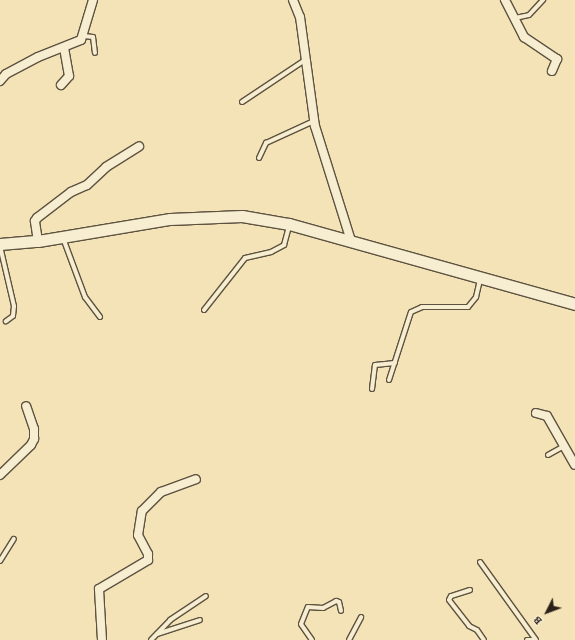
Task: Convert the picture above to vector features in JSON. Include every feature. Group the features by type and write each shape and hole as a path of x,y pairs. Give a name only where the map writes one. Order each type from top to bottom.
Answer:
{"street":[{"path":"0,81 6,74 38,56 64,47 84,36 93,0"},
{"path":"293,0 300,17 314,121 324,158 351,241"},
{"path":"505,0 524,37 557,60 552,71"},
{"path":"61,85 69,76 64,47"},
{"path":"38,241 36,218 71,192 87,185 106,167 139,146"},
{"path":"0,245 38,241 170,220 206,216 242,216 289,224 481,276 575,304"},
{"path":"0,476 32,445 34,429 26,406"},
{"path":"536,413 547,416 575,465"},
{"path":"102,640 99,590 148,560 148,554 138,535 142,511 161,492 196,479"}],"lane":[{"path":"514,18 529,15 543,0"},
{"path":"84,36 93,37 95,52"},
{"path":"242,102 306,59"},
{"path":"259,158 266,143 314,121"},
{"path":"204,310 242,261 271,252 284,245 289,224"},
{"path":"63,237 85,297 100,317"},
{"path":"0,245 14,306 13,316 6,321"},
{"path":"390,380 411,312 422,307 468,307 476,297 481,276"},
{"path":"372,389 375,365 395,363"},
{"path":"548,455 564,446"},
{"path":"0,561 14,539"},
{"path":"480,562 535,640"},
{"path":"470,590 451,596 449,600 469,626 477,630 484,640"},
{"path":"151,640 154,635 170,620 206,596"},
{"path":"312,640 301,624 308,607 323,608 336,601 339,602 341,612"},
{"path":"349,640 361,617"},
{"path":"154,635 177,625 200,620"},
{"path":"528,640 535,640"}]}
